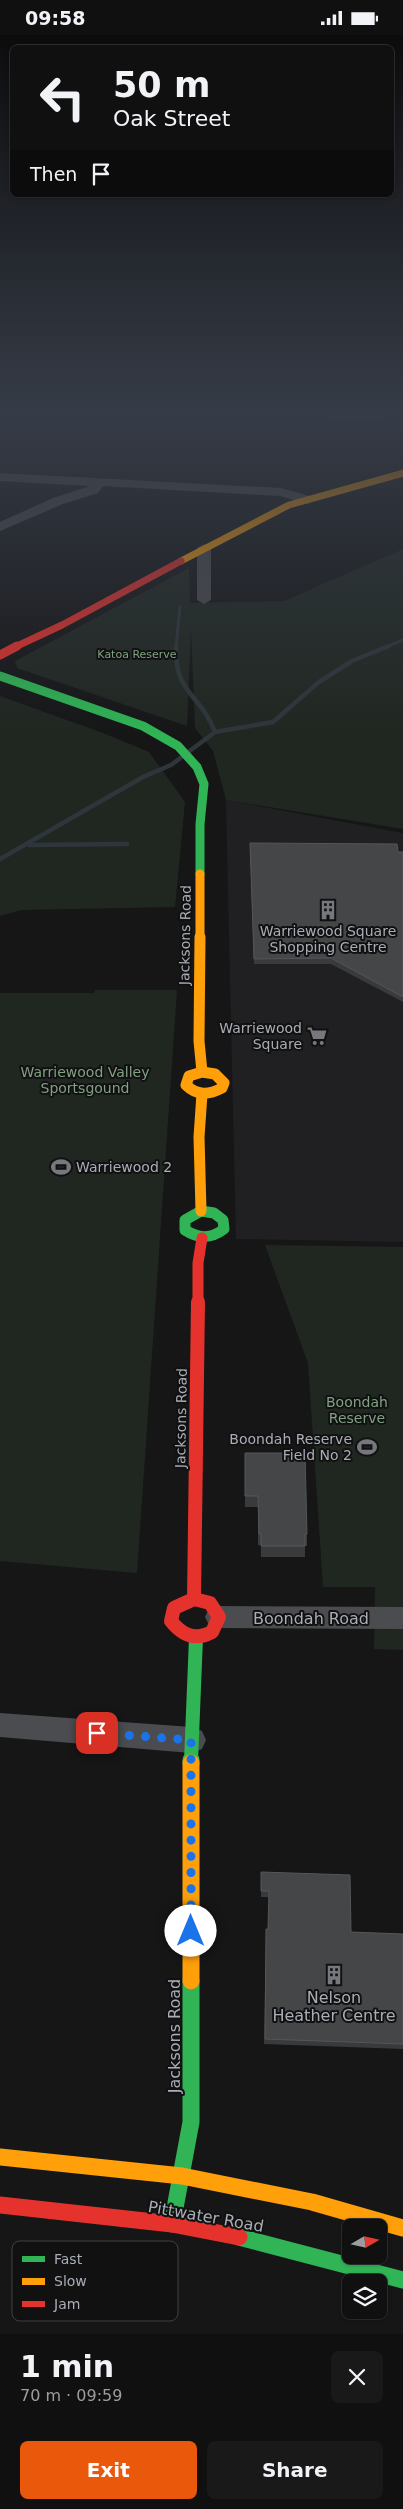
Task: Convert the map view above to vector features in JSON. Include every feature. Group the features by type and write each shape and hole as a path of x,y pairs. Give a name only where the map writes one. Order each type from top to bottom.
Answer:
{"main road":[{"path":"0,655 37,635 62,625 254,521"},
{"path":"0,663 46,639 62,625"},
{"name":"Jacksons Road","path":"0,676 143,726 197,767 204,784 200,824 199,1041 202,1072"},
{"name":"Jacksons Road","path":"18,695 174,750 203,798"},
{"path":"202,1072 217,1074 224,1083 222,1088 202,1094 189,1089 186,1085 189,1076 202,1072"},
{"path":"201,1211 199,1137 202,1094"},
{"path":"201,1211 220,1216 225,1225 224,1229 216,1236 202,1238 189,1234 184,1225 188,1216 201,1211"},
{"name":"Jacksons Road","path":"194,1599 198,1263 202,1238"},
{"path":"194,1599 210,1603 216,1607 220,1617 215,1629 209,1634 196,1637 178,1632 171,1621 174,1608 194,1599"},
{"name":"Jacksons Road","path":"172,2224 191,2122 191,1740 196,1637"},
{"path":"0,2157 182,2176 312,2202 403,2227"},
{"name":"Pittwater Road","path":"0,2205 172,2224 241,2237 403,2280"}],"street":[{"path":"0,527 13,521"},
{"path":"204,548 204,600"},
{"name":"Boondah Road","path":"220,1617 403,1618"},
{"path":"0,1725 191,1740"}],"shaded area":[{"name":"Warriewood Square","path":"226,800 403,833 403,1242 236,1239"}],"green space":[{"name":"Katoa Reserve","path":"403,549 403,829 226,800 213,751 195,728 191,629 187,726 17,668 15,661 189,568 190,603 284,601"},
{"path":"0,696 103,733 149,752 185,802 175,907 21,910 0,916"},
{"name":"Warriewood Valley Sportsgound","path":"95,990 177,990 137,1573 0,1561 0,993 94,993"},
{"name":"Boondah Reserve","path":"265,1245 403,1247 403,1650 374,1649 375,1587 323,1587 308,1363"}],"building":[{"name":"Warriewood Square Shopping Centre","path":"250,843 397,844 398,852 403,852 403,997 331,958 254,959"},
{"path":"245,1453 305,1453 307,1534 305,1534 305,1546 261,1546 258,1496 245,1496"},
{"name":"Nelson Heather Centre","path":"261,1872 350,1875 351,1932 403,1934 403,2044 265,2039 266,1929 268,1929 269,1891 261,1891"}],"waterway":[{"path":"176,647 180,607"},
{"path":"386,647 403,640"},
{"path":"215,732 273,722 319,682 352,661 389,646"},
{"path":"176,647 176,662 179,674 189,692 209,719 215,732"},
{"path":"0,859 143,777 171,765 215,732"},
{"path":"29,845 127,844"}],"traffic: fast":[{"path":"0,676 143,726 178,746 197,767 204,784 200,824 200,874"},
{"path":"201,1211 214,1213 223,1220 224,1229 210,1237 195,1236 185,1230 185,1220 201,1211"},
{"path":"191,1763 196,1638"},
{"path":"172,2224 191,2122 191,1981"},
{"path":"239,2237 403,2280"}],"traffic: slow":[{"path":"181,561 258,521"},
{"path":"200,874 199,1041 202,1072"},
{"path":"202,1072 212,1073 217,1076 224,1083 222,1088 203,1094 190,1089 186,1085 189,1076 202,1072"},
{"path":"201,1211 199,1137 202,1094"},
{"path":"191,1763 191,1981"},
{"path":"0,2157 182,2176 312,2202 403,2228"}],"traffic: jam":[{"path":"0,655 37,635 62,625 181,561"},
{"path":"194,1599 198,1263 202,1238"},
{"path":"194,1599 210,1603 219,1617 212,1632 200,1637 184,1634 171,1621 174,1608 194,1599"},
{"path":"0,2205 172,2224 239,2237"}],"place":[{"name":"Warriewood Square Shopping Centre","path":"328,910"},
{"name":"Warriewood Square","path":"317,1036"},
{"name":"Warriewood 2","path":"61,1167"},
{"name":"Boondah Reserve Field No 2","path":"367,1447"},
{"name":"Nelson Heather Centre","path":"334,1975"}],"route":[{"path":"97,1733 191,1740 191,1931"}]}
